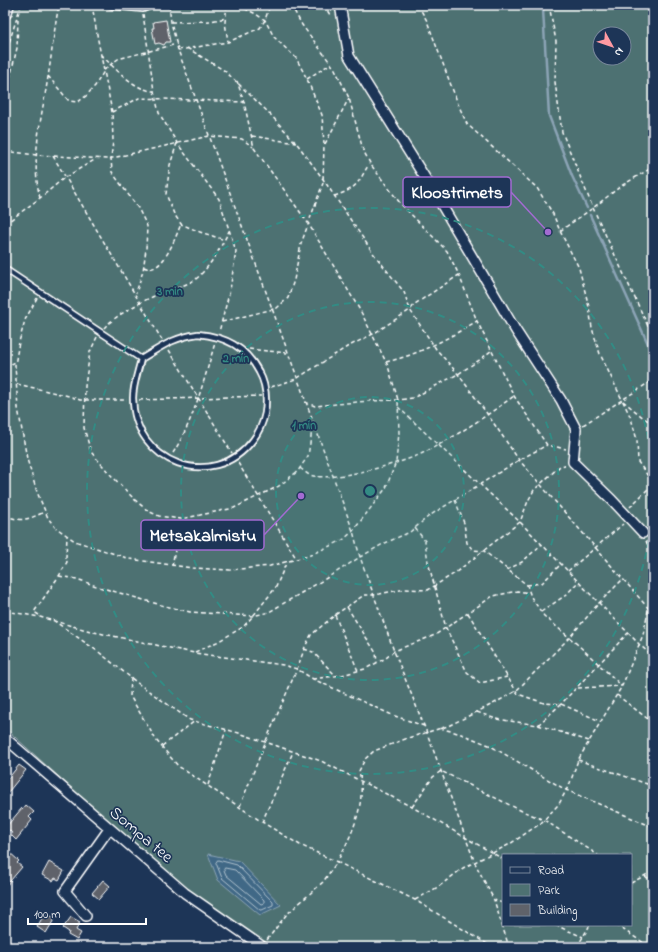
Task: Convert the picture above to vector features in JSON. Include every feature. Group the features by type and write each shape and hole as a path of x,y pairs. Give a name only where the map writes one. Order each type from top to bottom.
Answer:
{"main road":[{"path":"5,12 7,5"}],"street":[{"path":"340,5 349,56 437,197 516,331 561,400 576,429 573,462 643,533"},
{"name":"Sompa tee","path":"5,738 185,893 249,943 263,947"},
{"path":"86,916 65,891 109,829"}],"lane":[{"path":"110,5 143,9 153,5"},
{"path":"5,269 142,360"},
{"path":"198,334 217,337 237,346 252,360 260,374 265,388 266,404 264,419 258,434 247,448 234,458 216,466 198,468 180,465 168,460 150,446 140,431 134,414 133,400 142,360 165,344 183,336 198,334"}],"path":[{"path":"5,56 18,19 21,5"},
{"path":"40,198 36,182 36,155 54,29 59,5"},
{"path":"92,5 112,112 112,172 138,208 147,226 144,267 136,294"},
{"path":"169,5 171,22 178,50 394,651 442,771 475,863 494,900 502,925"},
{"path":"227,5 225,22 228,42"},
{"path":"222,322 277,308 288,298 294,280 301,244 323,179 324,144 322,115 307,80 296,58 274,37 265,20 238,5"},
{"path":"178,50 228,42 260,28 265,20 270,5"},
{"path":"291,5 302,25 331,64 349,98 363,150 369,163 400,203 448,251 477,320 514,396 547,445"},
{"path":"324,5 330,15"},
{"path":"418,5 427,21 467,124 537,188 579,268 589,307 592,328 600,354 631,418 637,440 638,462 653,484 627,516 595,548 568,571"},
{"path":"549,5 556,42 556,82 562,132 593,208 653,337"},
{"path":"143,9 154,91 159,113 177,143 220,199 236,251 230,290 222,322 198,399 180,441 168,460"},
{"path":"171,22 212,21 226,18"},
{"path":"5,99 17,48 18,19"},
{"path":"48,76 69,101 78,102 95,86 104,71 118,59 177,44"},
{"path":"187,48 225,71 237,81 269,112 296,143 323,179 373,253 404,292 410,310 433,345 458,374 519,460 649,609"},
{"path":"101,55 142,89 154,91"},
{"path":"307,80 331,64"},
{"path":"237,81 244,102 254,148"},
{"path":"112,112 139,98 244,102"},
{"path":"324,144 349,98"},
{"path":"5,151 36,155 111,158 209,136 242,139 254,148 308,223 333,263 373,334 386,362 398,400 399,433 396,462 386,488 352,531 343,540 308,556 270,566 230,570 172,566 130,558 96,549 75,541 55,527 45,512 27,459 18,408 16,361 19,342 25,320 41,293"},
{"path":"252,136 296,143"},
{"path":"177,143 170,165 166,194 174,214 181,224 225,240"},
{"path":"54,156 136,294 140,304 297,559"},
{"path":"5,224 66,177 97,158"},
{"path":"334,196 347,192 355,186 369,163"},
{"path":"560,231 621,186 653,167"},
{"path":"144,267 152,269 160,264 172,247 181,224"},
{"path":"100,332 106,325 148,298 188,284 197,278 210,263 229,231"},
{"path":"265,388 296,378 346,347 373,334 459,275"},
{"path":"386,362 403,359 462,330 477,320"},
{"path":"237,346 287,353"},
{"path":"305,402 315,406 413,398 482,360 492,350"},
{"path":"5,368 16,361"},
{"path":"576,429 653,380"},
{"path":"17,384 80,400 198,399 266,395"},
{"path":"300,468 310,475 332,476 366,472 422,454 475,424 514,396"},
{"path":"621,400 645,419 653,422"},
{"path":"398,407 520,522 653,657"},
{"path":"59,576 77,579 99,588 190,612 253,616 269,612 360,557 383,544 410,532 429,516 519,460 547,445 575,451"},
{"path":"240,806 304,649 312,635 335,615 364,595 374,595 405,589 428,590 455,573 520,522 534,490 560,466 573,462"},
{"path":"455,500 464,522 467,543 473,550 484,551 527,585 530,593 544,616 622,686"},
{"path":"5,515 13,520 30,519 45,512"},
{"path":"172,566 181,520"},
{"path":"415,528 425,541 428,562 446,628 467,672 480,683 507,677"},
{"path":"643,533 653,557"},
{"path":"40,617 34,612 67,562 67,536"},
{"path":"507,570 522,562 542,544"},
{"path":"194,652 219,641 243,626 253,616 276,586 287,561"},
{"path":"527,585 542,583 561,564"},
{"path":"263,947 286,915 323,882 337,862 357,818 361,798 362,781 359,771 365,759 374,751 408,738 427,733 477,712 516,690 534,671 570,638 599,603 623,579"},
{"path":"541,612 566,595 578,582"},
{"path":"415,900 438,887 463,868 510,844 544,820 559,804 578,760 622,686 643,635 653,587"},
{"path":"313,679 358,671 377,663 394,651 435,635 493,596 517,591 530,593"},
{"path":"347,607 376,654 377,663"},
{"path":"5,611 53,620 94,632 194,652 283,665 297,669 313,679 392,715 425,727"},
{"path":"468,613 518,694 544,703 561,704 601,722"},
{"path":"335,615 358,671"},
{"path":"53,620 100,653 169,707 190,720 226,730 321,761 412,807 502,858"},
{"path":"538,725 577,688 628,633"},
{"path":"304,649 313,652 336,676"},
{"path":"131,678 130,696 162,746 178,766 262,822 300,845 415,900 492,947"},
{"path":"577,688 622,686"},
{"path":"617,695 653,723"},
{"path":"477,712 496,719 538,725 590,741"},
{"path":"162,746 194,721"},
{"path":"440,728 461,734 489,745 566,790 653,827"},
{"path":"208,785 226,730"},
{"path":"262,822 293,752"},
{"path":"578,760 653,786"},
{"path":"412,807 433,777 442,771"},
{"path":"442,771 522,811 544,820 596,854"},
{"path":"634,881 653,871"},
{"path":"645,876 653,882"},
{"path":"494,900 502,903"},
{"path":"502,926 509,947"},
{"path":"557,926 583,937"},
{"path":"577,947 589,926"},
{"path":"618,926 650,947"}],"green space":[{"path":"5,5 653,5 653,947 272,947 203,902 155,864 5,728"}],"water":[{"path":"208,854 239,861 281,905 260,915 218,880"}],"building":[{"path":"166,20 170,42 166,42 164,45 159,43 155,44 152,28 154,28 153,22"},
{"path":"19,765 26,770 5,796 5,778 7,780"},
{"path":"26,805 34,812 29,817 32,820 16,840 6,827"},
{"path":"8,851 19,861 17,863 22,867 5,887 5,854"},
{"path":"49,862 64,871 59,880 55,878 53,881 42,875"},
{"path":"103,880 110,886 99,899 92,893"},
{"path":"45,913 55,918 46,933 37,927"},
{"path":"71,917 80,922 76,930 81,933 77,940 68,935 69,932 63,928"}],"waterway":[{"path":"541,5 543,9 549,116 572,176 587,208"},
{"path":"590,215 653,355"}],"place":[{"name":"Kloostrimets","path":"548,232"},
{"name":"Metsakalmistu","path":"301,496"}]}
